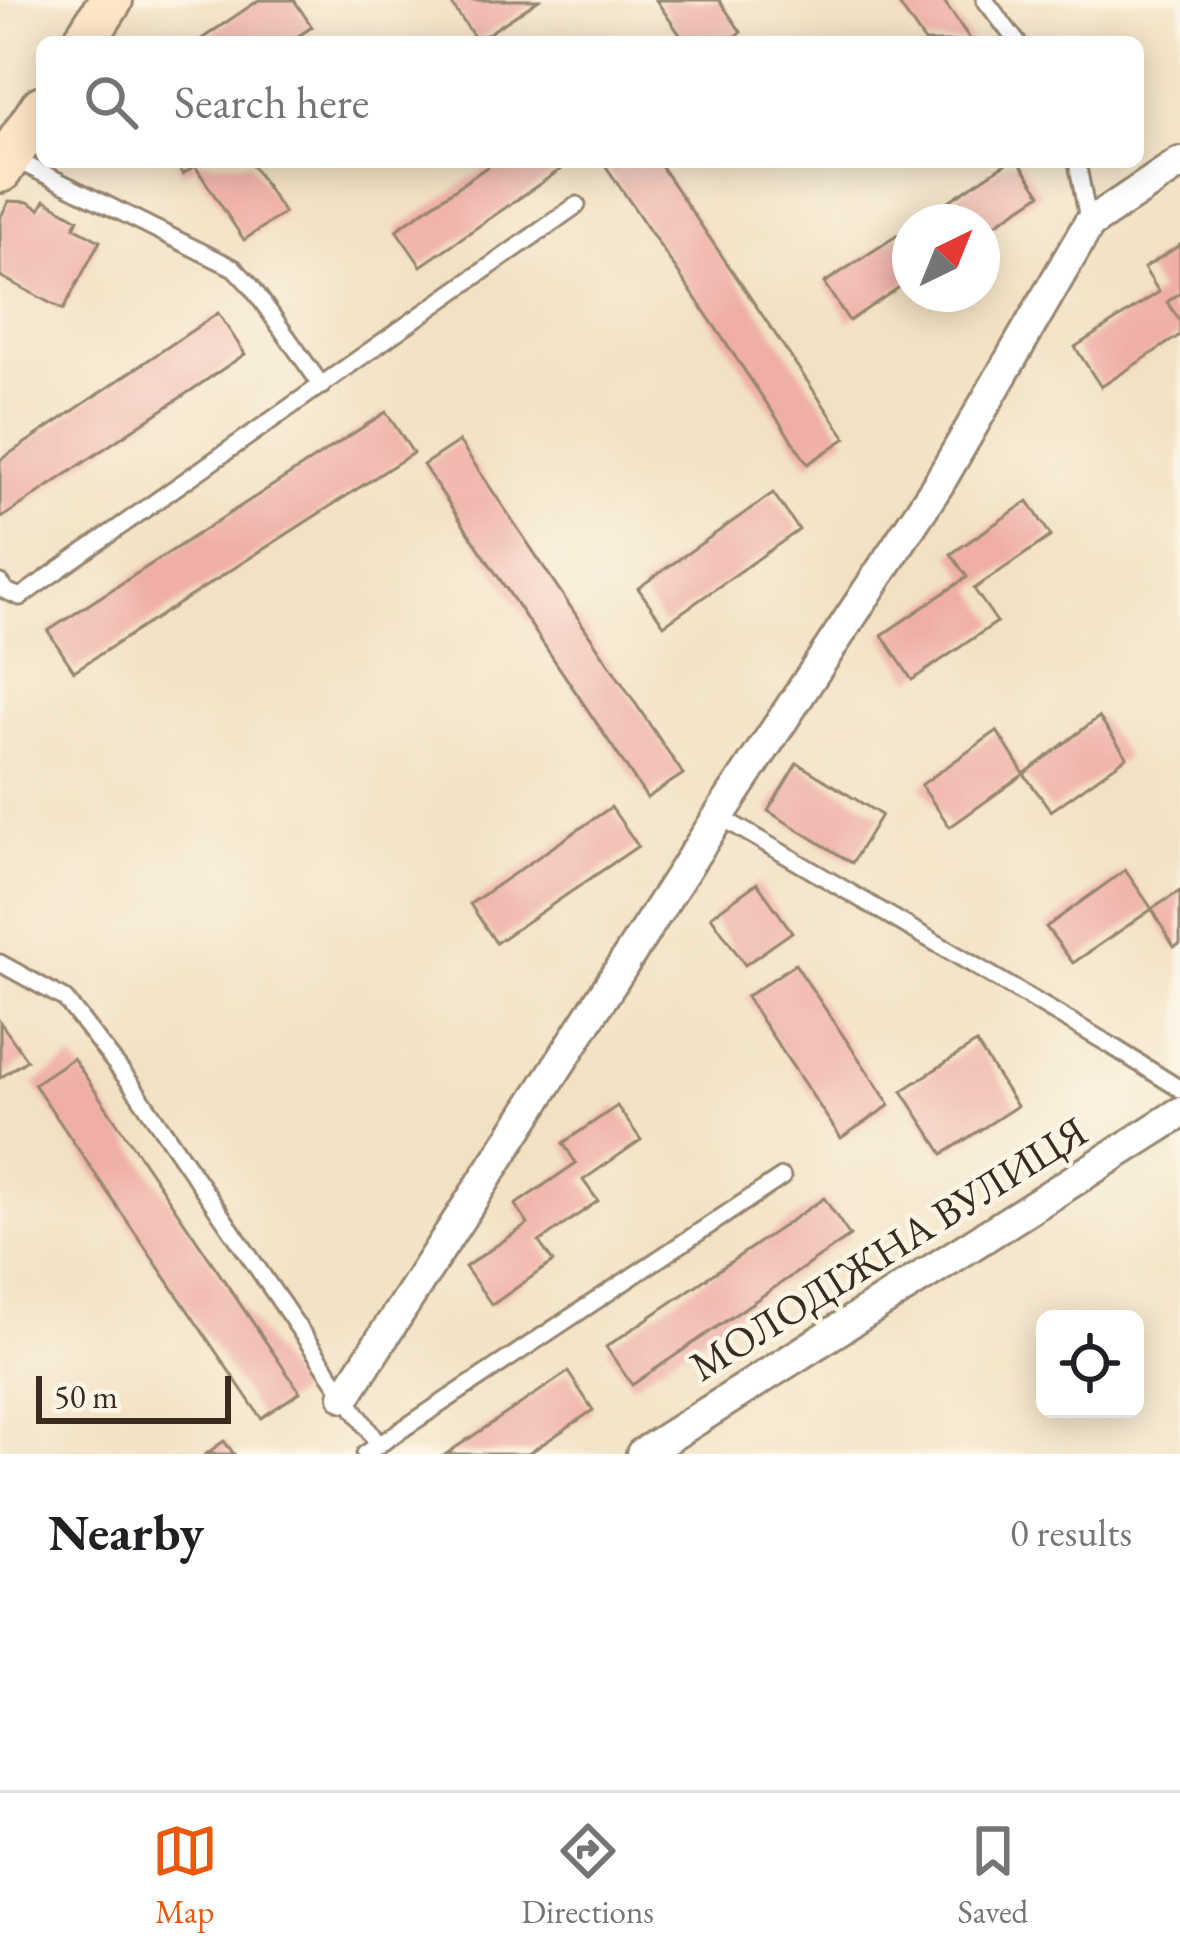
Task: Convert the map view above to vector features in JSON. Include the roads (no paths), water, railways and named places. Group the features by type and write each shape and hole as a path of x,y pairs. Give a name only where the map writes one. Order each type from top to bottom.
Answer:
{"main road":[{"path":"88,36 111,0"},
{"path":"5,164 36,116"}],"street":[{"path":"345,1396 939,483 1090,224 1180,163"},
{"name":"МОЛОДІЖНА ВУЛИЦЯ","path":"642,1454 1180,1113"}],"lane":[{"path":"986,0 1013,36"},
{"path":"5,164 234,268 322,386"},
{"path":"1078,168 1090,224"},
{"path":"0,583 20,597 577,205"},
{"path":"719,816 1180,1089"},
{"path":"0,963 65,999 132,1085 345,1396 371,1449 782,1177"}]}
